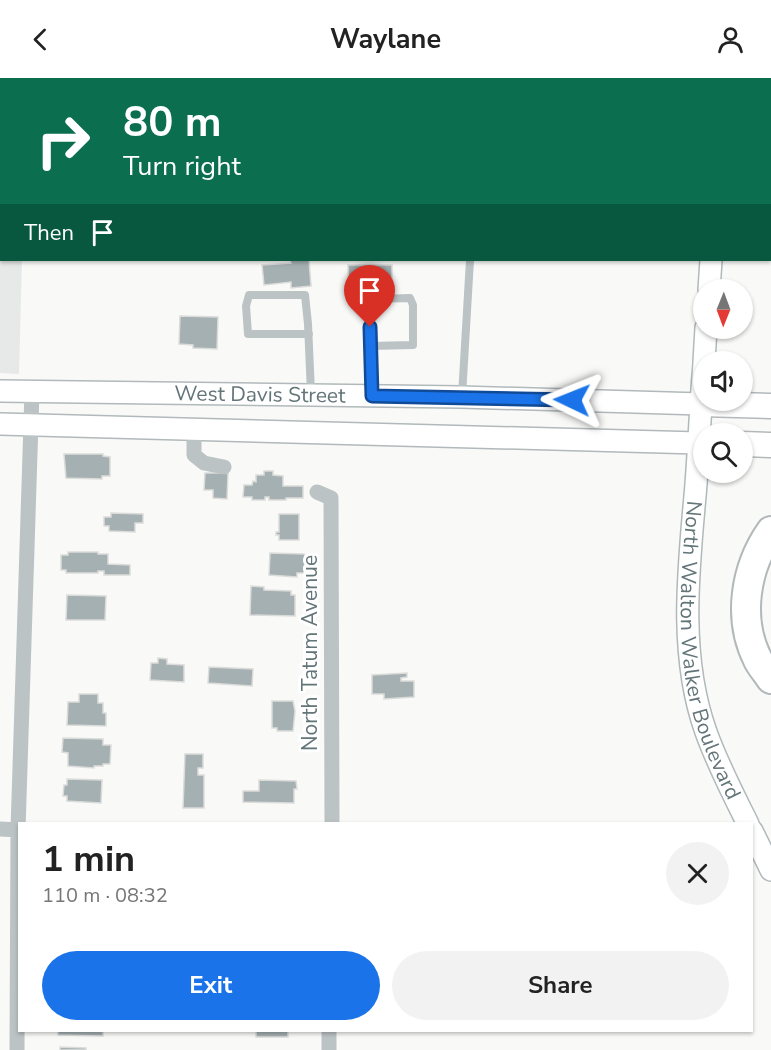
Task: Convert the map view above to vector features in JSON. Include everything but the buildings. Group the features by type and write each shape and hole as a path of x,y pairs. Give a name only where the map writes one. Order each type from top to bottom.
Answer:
{"highway":[{"path":"771,531 756,558 745,610 749,635 758,659 771,679"}],"main road":[{"path":"710,279 711,261"},
{"name":"West Davis Street","path":"0,391 311,394 693,404"},
{"name":"West Davis Street","path":"753,405 771,406"},
{"name":"West Davis Street","path":"0,424 693,443"},
{"path":"753,444 771,445"},
{"name":"North Walton Walker Boulevard","path":"697,483 688,565 687,622 693,676 705,731 747,822"},
{"path":"753,833 771,870"}],"street":[{"path":"19,822 32,391"},
{"path":"194,429 194,455 204,464 224,467"},
{"name":"North Tatum Avenue","path":"317,492 331,498 332,822"},
{"path":"0,829 18,830"},
{"path":"17,1050 18,940"},
{"path":"329,1032 329,1050"}],"lane":[{"path":"461,397 470,261"},
{"path":"309,334 248,334 246,306 249,296 305,295 309,334 311,394"},
{"path":"370,346 413,345 413,305 410,298 377,299 369,309 370,346 372,396"}],"shaded area":[{"path":"0,261 22,261 19,374 0,373"}],"route":[{"path":"370,327 372,396 572,400"}]}
